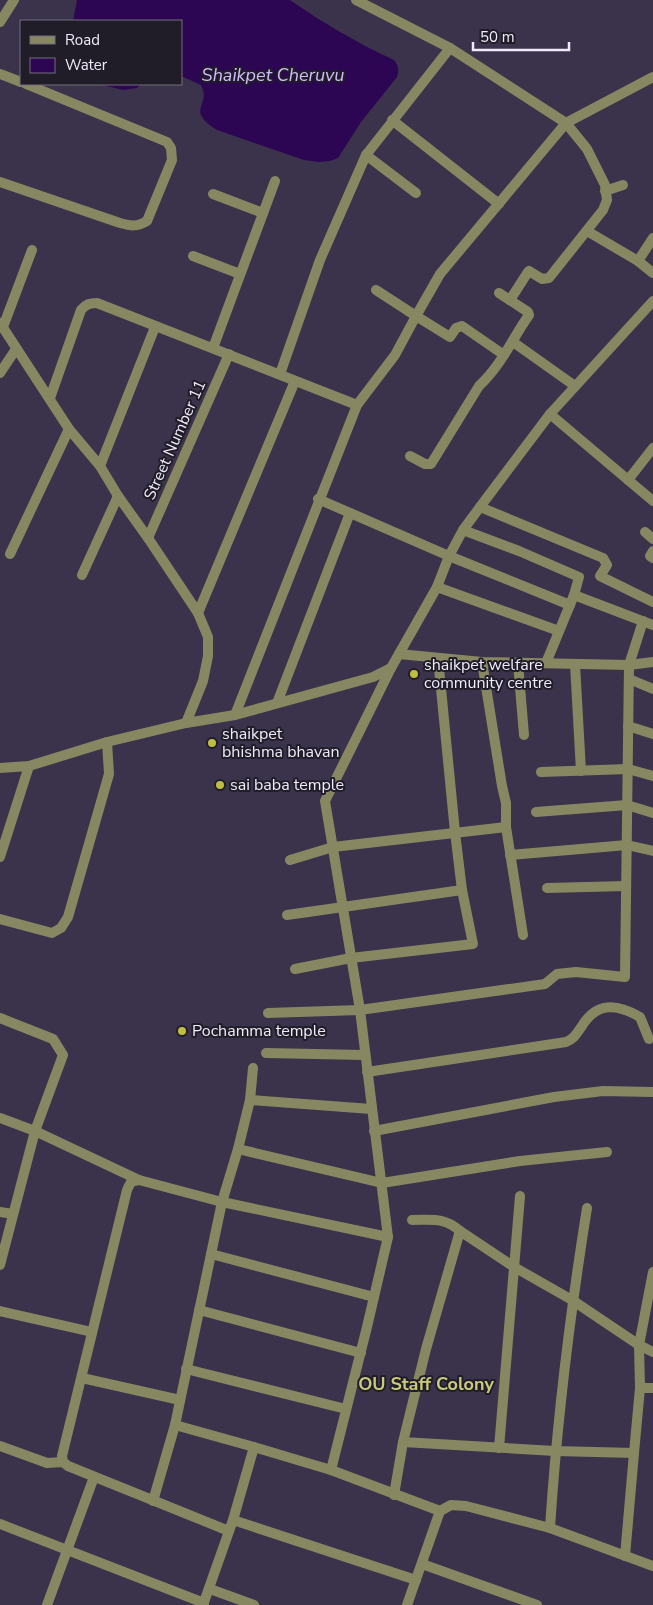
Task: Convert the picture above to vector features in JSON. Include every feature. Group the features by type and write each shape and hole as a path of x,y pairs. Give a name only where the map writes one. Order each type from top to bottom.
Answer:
{"street":[{"path":"0,22 14,0"},
{"path":"356,0 450,48 566,123 587,149 605,185 607,200 603,210 547,280 530,271 528,272 510,300"},
{"path":"280,374 320,260 366,155 450,48"},
{"path":"0,74 20,82"},
{"path":"235,715 318,499 357,405 395,355 440,274 566,123 653,77"},
{"path":"0,182 126,225 140,226 147,222 172,160 172,148 167,142 28,85"},
{"path":"392,120 500,204"},
{"path":"366,155 416,193"},
{"path":"213,348 275,181"},
{"path":"605,191 623,185"},
{"path":"213,194 263,213"},
{"path":"587,231 638,261 653,273"},
{"path":"638,261 653,238"},
{"path":"32,250 1,325 69,429 100,466 118,496 198,613 208,637 208,656 203,681 186,723"},
{"path":"193,256 240,274"},
{"path":"376,290 450,337 456,328 462,326 504,355"},
{"path":"410,456 425,464 431,464 479,386 490,377 513,342 529,313 499,293"},
{"path":"331,1470 388,1237 364,1055 360,1010 325,801 391,668 437,587 449,556 463,530 550,414 653,301"},
{"path":"50,398 82,310 90,303 97,303 357,405"},
{"path":"100,466 155,327"},
{"path":"513,342 575,386"},
{"path":"1,369 16,349"},
{"name":"Street Number 11","path":"148,538 229,354"},
{"path":"198,613 295,381"},
{"path":"550,414 653,501"},
{"path":"10,554 69,429"},
{"path":"628,480 653,448"},
{"path":"82,575 118,496"},
{"path":"318,499 449,556 570,605"},
{"path":"480,507 603,558 607,565 600,576 653,602"},
{"path":"277,703 350,513"},
{"path":"463,530 519,551 579,577 574,595 546,663"},
{"path":"653,551 650,556 653,558"},
{"path":"437,587 559,631"},
{"path":"574,595 653,625"},
{"path":"268,1013 360,1010 545,984 557,974 576,972 625,977 629,665 643,621"},
{"path":"399,654 482,662 629,665 653,662"},
{"path":"295,968 351,958 473,944 462,890 438,658"},
{"path":"482,662 506,802 506,827 523,935"},
{"path":"518,662 524,735"},
{"path":"575,664 580,770"},
{"path":"0,768 29,766 107,742 186,723 235,715 373,677 391,668"},
{"path":"629,679 653,689"},
{"path":"628,726 653,734"},
{"path":"0,919 52,933 62,928 68,917 109,774 107,742"},
{"path":"0,857 29,766"},
{"path":"541,772 628,769 653,776"},
{"path":"536,812 627,805 653,813"},
{"path":"290,860 333,848 506,827"},
{"path":"510,855 627,845 653,851"},
{"path":"547,888 626,886"},
{"path":"287,915 462,890"},
{"path":"367,1072 566,1042 573,1039 586,1019 595,1012 609,1006 622,1008 640,1017 649,1038"},
{"path":"0,1018 53,1039 63,1055 35,1131 0,1265"},
{"path":"266,1052 364,1055"},
{"path":"152,1500 180,1400 222,1202 250,1100 253,1068"},
{"path":"374,1131 554,1097 603,1091 653,1092"},
{"path":"250,1100 371,1109"},
{"path":"0,1118 35,1131 139,1180 222,1202 388,1237"},
{"path":"238,1149 382,1183 520,1161 607,1152"},
{"path":"139,1180 131,1182 127,1190 62,1456 63,1462 94,1477 230,1531"},
{"path":"500,1448 520,1196"},
{"path":"550,1528 555,1451 572,1300 587,1208"},
{"path":"0,1212 13,1214"},
{"path":"412,1220 444,1220 452,1224 514,1267 572,1300 653,1352"},
{"path":"394,1495 403,1442 426,1349 460,1231"},
{"path":"211,1254 374,1297"},
{"path":"625,1556 640,1388 640,1345 653,1272"},
{"path":"199,1310 361,1353"},
{"path":"0,1311 92,1332"},
{"path":"186,1369 346,1409"},
{"path":"82,1378 180,1400"},
{"path":"640,1388 653,1388"},
{"path":"174,1425 331,1470 440,1511"},
{"path":"403,1442 555,1451 634,1453"},
{"path":"0,1446 47,1463 63,1462"},
{"path":"0,1524 204,1604 230,1531 254,1447"},
{"path":"48,1605 94,1477"},
{"path":"407,1605 440,1511 452,1505 466,1506 550,1528 653,1566"},
{"path":"233,1520 416,1580"},
{"path":"422,1564 537,1605"},
{"path":"210,1589 254,1605"}],"water":[{"name":"Shaikpet Cheruvu","path":"77,0 290,0 340,32 394,60 398,66 398,75 361,122 338,158 319,162 304,160 217,130 207,123 200,112 204,98 201,85 182,76 182,20 73,20"},
{"path":"103,85 140,85 137,88 123,90"}],"place":[{"name":"shaikpet welfare community centre","path":"414,674"},
{"name":"shaikpet bhishma bhavan","path":"212,743"},
{"name":"sai baba temple","path":"220,785"},
{"name":"Pochamma temple","path":"182,1031"}],"district":[{"name":"OU Staff Colony","path":"426,1384"}]}
